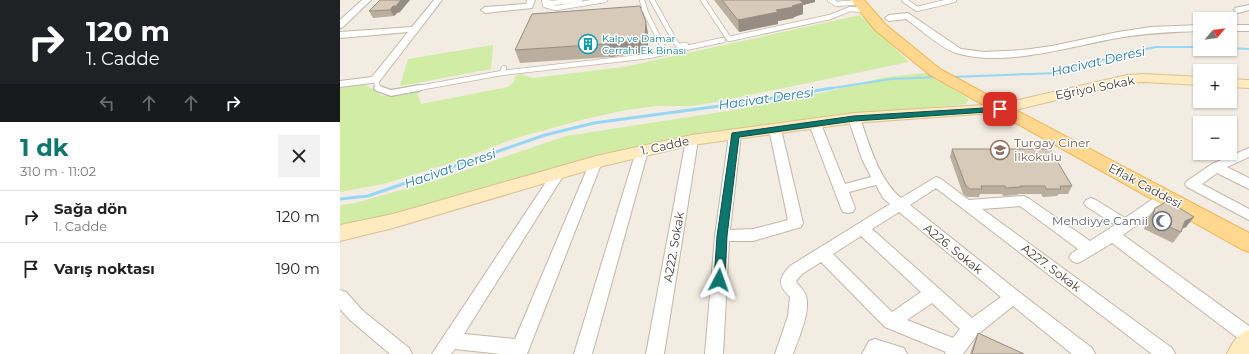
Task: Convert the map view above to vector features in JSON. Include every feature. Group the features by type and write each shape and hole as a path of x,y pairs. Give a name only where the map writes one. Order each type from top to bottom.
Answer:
{"main road":[{"path":"875,9 906,42"},
{"path":"875,9 881,28 906,42"},
{"name":"Eflak Caddesi","path":"906,42 935,72 1003,104 1249,227"},
{"name":"Eğriyol Sokak","path":"1003,104 1127,79 1144,78 1193,81"},
{"path":"1237,83 1249,84"},
{"name":"Eflak Caddesi","path":"1003,104 1165,197 1249,243"},
{"name":"1. Cadde","path":"340,233 393,221 596,162 692,140 854,118 1003,104"},
{"path":"1239,354 1249,341"}],"street":[{"path":"340,25 367,0"},
{"path":"340,84 375,80 438,0"},
{"path":"485,10 528,6 531,0"},
{"path":"1238,10 1249,8"},
{"path":"875,9 908,16 958,51 984,55 1023,53 1052,49 1118,34 1193,28"},
{"path":"1237,28 1249,28"},
{"path":"340,35 415,29"},
{"name":"A226. Sokak","path":"854,118 868,159 888,195 1013,297 1086,354"},
{"path":"815,124 848,208"},
{"path":"722,236 753,235 796,224 775,129"},
{"path":"714,354 722,236 735,135"},
{"name":"A222. Sokak","path":"655,354 692,140"},
{"path":"583,354 642,151"},
{"path":"1249,152 1216,167 1192,184 1249,215"},
{"path":"559,173 446,347 519,351 596,162"},
{"path":"1216,167 1249,184"},
{"path":"841,190 879,179"},
{"name":"A227. Sokak","path":"898,204 936,182 1166,354"},
{"path":"1077,257 1112,235 1165,197"},
{"path":"965,205 1023,201 1090,249"},
{"path":"1091,203 1125,225"},
{"path":"784,354 799,305 798,294 790,287 788,279 796,270 862,229 898,204"},
{"path":"862,229 972,328"},
{"path":"1112,235 1249,336"},
{"path":"822,253 891,322 955,351 972,328 1013,297"},
{"path":"891,322 933,293"},
{"path":"340,297 356,315 403,354"},
{"path":"873,350 898,354"}],"lane":[{"path":"545,1 553,3 580,0"},
{"path":"545,1 552,6 556,6 595,0"},
{"path":"545,1 544,5 556,8 605,0"},
{"path":"642,0 645,10 666,53"},
{"path":"652,0 679,46 729,39 830,18 855,7 875,9"},
{"path":"703,0 729,39"},
{"path":"830,0 837,4 875,9"},
{"path":"904,0 916,9 954,0"},
{"path":"630,12 645,10"},
{"path":"726,34 734,36 841,13"},
{"path":"375,80 377,88 391,93 503,70 639,58 723,40"}],"green space":[{"path":"860,15 909,62 711,103 689,106 656,106 626,110 585,119 516,138 454,162 383,184 340,192 340,88 366,85 382,96 417,91 421,104 508,87 514,82 515,77 519,74 533,78 624,67"},
{"path":"493,45 491,69 400,86 408,59"},
{"path":"927,73 969,99 966,104 781,122 675,140 400,214 340,226 340,205 355,203 440,179 566,136 734,110 825,92 886,77"}],"building":[{"path":"380,0 401,0 390,10 369,11"},
{"path":"722,0 800,0 803,3 792,6 794,7 776,10 778,12 738,20"},
{"name":"Kalp ve Damar Cerrahi Ek Binası","path":"640,6 646,22 645,40 515,50 532,14"},
{"path":"952,149 1050,149 1072,186 1060,186 1061,189 1046,189 1045,186 1020,186 1021,187 1006,188 1005,186 981,186 982,189 970,189 966,186"},
{"path":"1168,201 1194,217 1185,221 1181,232 1152,219 1155,208"},
{"path":"978,333 1024,354 972,354"}],"waterway":[{"name":"Hacivat Deresi","path":"951,77 1059,73 1122,54 1156,47 1193,47"},
{"name":"Hacivat Deresi","path":"1237,48 1249,49"},
{"name":"Hacivat Deresi","path":"826,89 891,79 937,77"},
{"name":"Hacivat Deresi","path":"826,89 832,88"},
{"name":"Hacivat Deresi","path":"340,199 368,196 545,135 594,123 742,103 826,89"}],"place":[{"name":"Kalp ve Damar Cerrahi Ek Binası","path":"588,44"},
{"name":"Turgay Ciner İlkokulu","path":"1000,150"},
{"name":"Mehdiyye Camii","path":"1162,221"}],"route":[{"path":"719,280 722,236 735,135 854,118 1000,109"}]}
